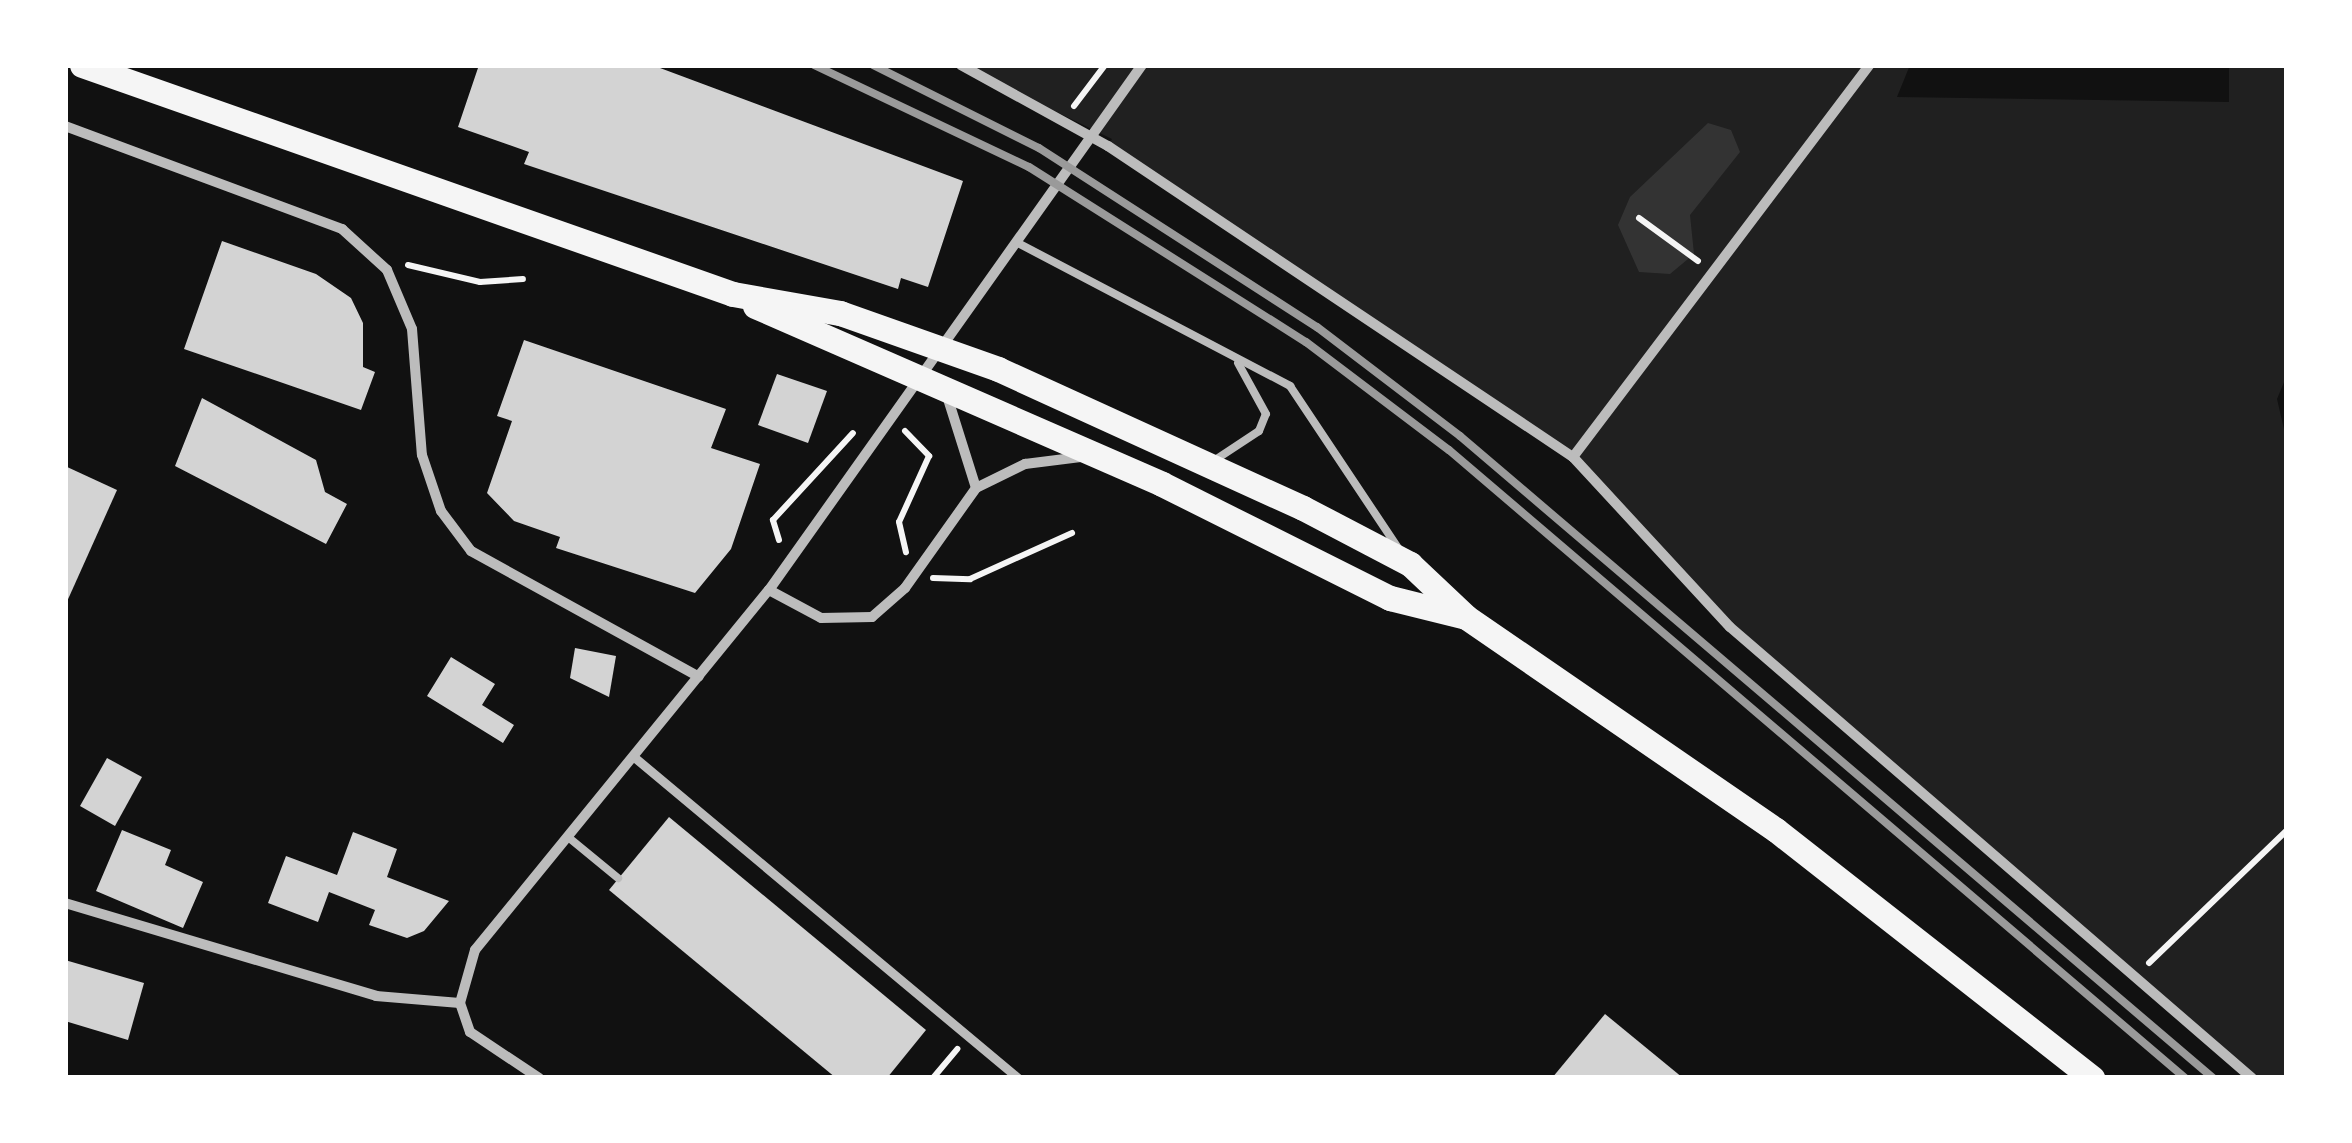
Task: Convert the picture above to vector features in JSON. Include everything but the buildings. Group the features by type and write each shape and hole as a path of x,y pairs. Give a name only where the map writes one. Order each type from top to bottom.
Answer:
{"main road":[{"path":"82,65 733,294 830,346 938,386 1098,456 1390,598 1466,617"},
{"path":"733,294 840,312 1212,462 1410,564 1466,617 1776,830 2092,1078"}],"street":[{"path":"961,65 1064,119 1573,456 1730,626 2252,1078"},
{"path":"540,1078 484,1047 460,1003 475,950 769,590 1142,65"},
{"path":"1573,456 1870,65"},
{"path":"65,126 342,229 387,270 412,328 422,455 441,512 471,551 699,677"},
{"path":"938,386 968,441 976,488"},
{"path":"769,590 840,622 872,617 905,588 976,488 1025,464 1098,456"},
{"path":"634,757 1018,1078"},
{"path":"65,903 376,996 460,1003"}],"lane":[{"path":"1016,242 1234,360 1269,372 1312,410 1410,564"},
{"path":"1212,462 1259,432 1266,414 1262,392 1234,360"},
{"path":"568,836 618,878"}],"path":[{"path":"1064,119 1105,65"},
{"path":"1638,218 1713,272"},
{"path":"387,270 523,279"},
{"path":"889,429 901,428"},
{"path":"780,541 772,526 794,491 845,438 866,431"},
{"path":"2130,973 2213,903 2286,831"},
{"path":"933,1078 968,1036"}],"shaded area":[{"path":"961,65 1910,65 1897,97 2229,102 2229,65 2287,65 2287,375 2277,399 2287,442 2287,1078 2252,1078 1730,627 1573,457 1108,146 1112,139"},
{"path":"1708,123 1731,130 1740,152 1690,215 1694,254 1670,274 1639,272 1618,225 1630,197"}],"railway":[{"path":"814,65 1029,167 1306,342 1449,450 2185,1078"},
{"path":"873,65 1039,148 1317,327 1460,436 2213,1078"}]}
